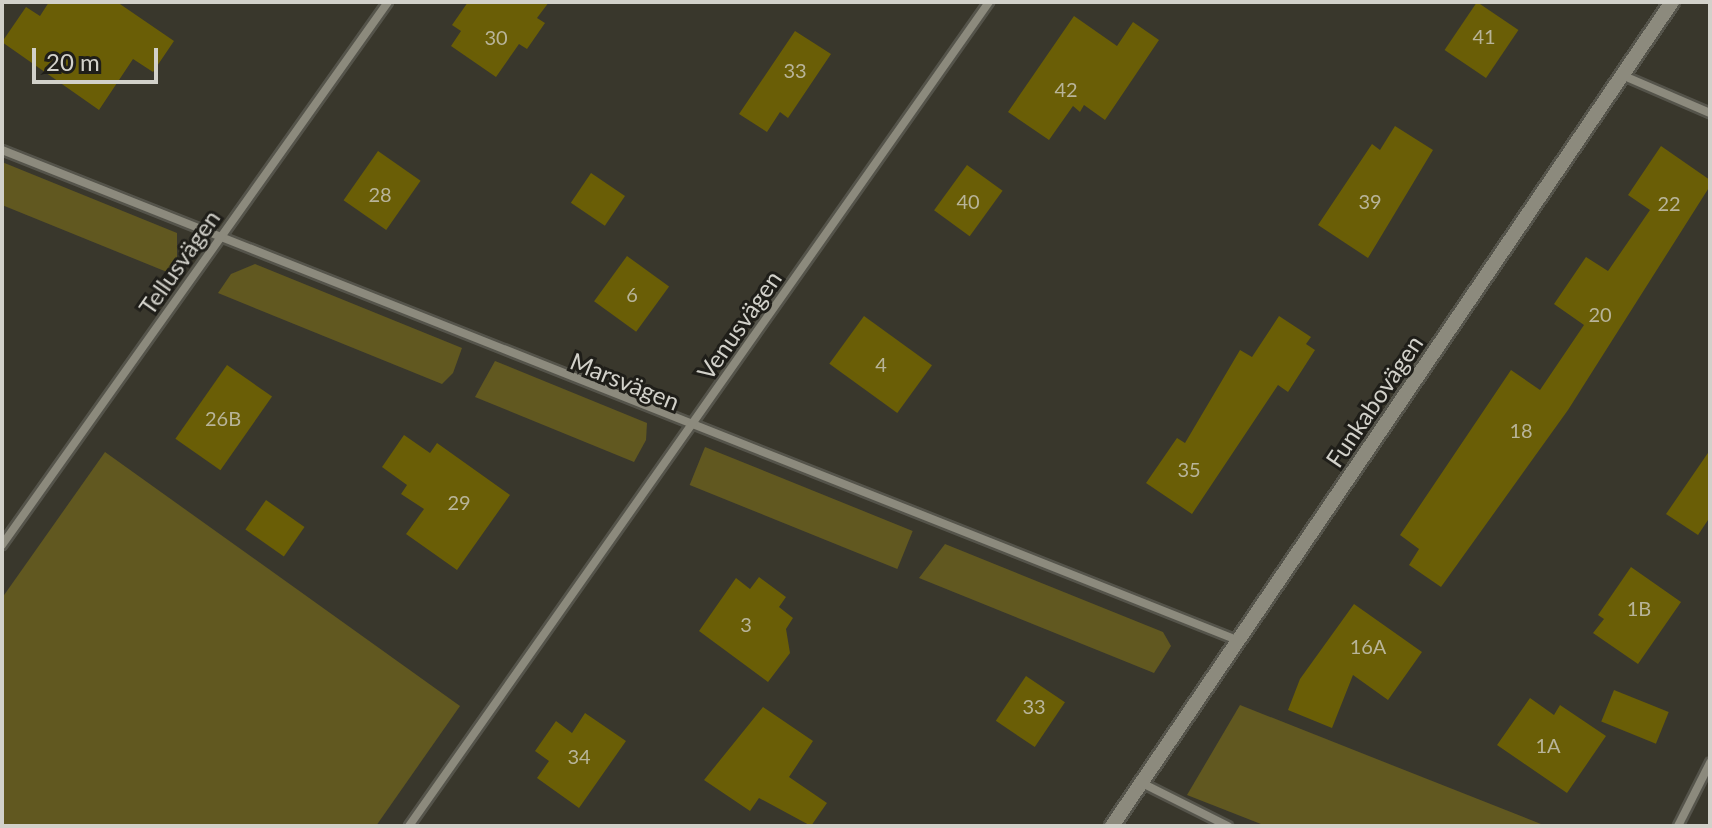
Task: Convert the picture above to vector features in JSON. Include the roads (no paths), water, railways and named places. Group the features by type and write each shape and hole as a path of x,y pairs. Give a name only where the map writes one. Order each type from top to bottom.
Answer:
{"street":[{"name":"Tellusvägen","path":"2,545 388,2"},
{"name":"Venusvägen","path":"409,826 989,2"},
{"name":"Funkabovägen","path":"1112,826 1672,2"},
{"path":"1624,76 1710,113"},
{"name":"Marsvägen","path":"2,150 218,241 691,429 1237,640"},
{"path":"1678,826 1710,763"},
{"path":"1142,783 1228,826"}]}
